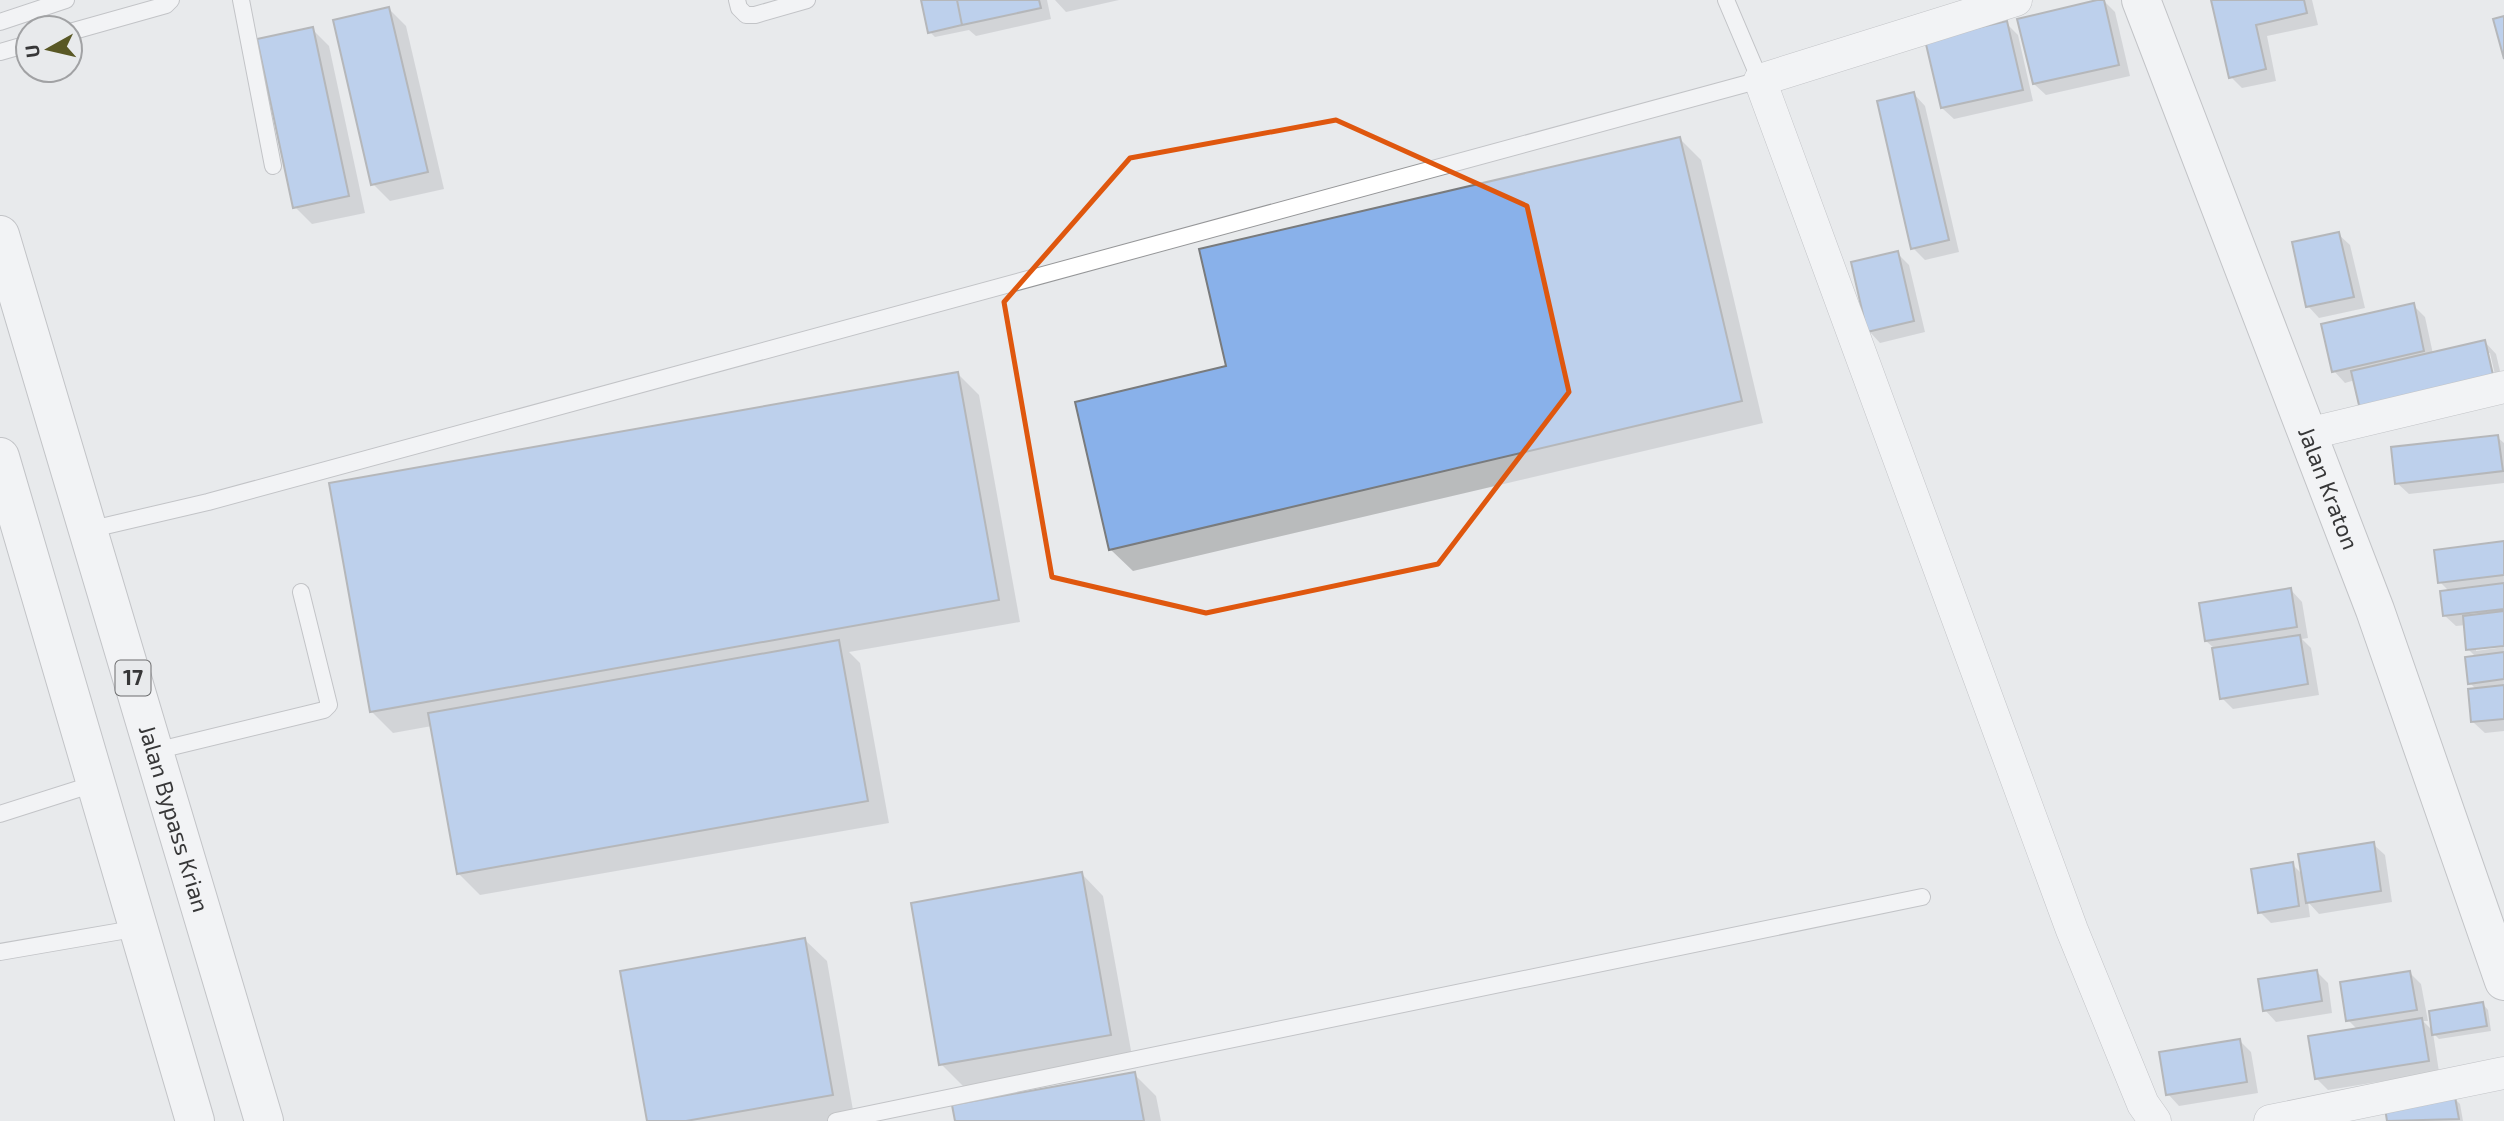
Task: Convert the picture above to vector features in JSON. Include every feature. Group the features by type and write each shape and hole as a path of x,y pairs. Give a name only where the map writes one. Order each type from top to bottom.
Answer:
{"main road":[{"name":"Jalan Kraton","path":"2141,0 2375,610 2504,981"},
{"name":"Jalan Bypass Krian","path":"0,235 264,1121"},
{"path":"0,457 195,1121"}],"street":[{"path":"2016,0 1760,80 2072,930 2143,1104 2155,1121"},
{"path":"2307,434 2504,387"},
{"path":"2270,1121 2504,1073"}],"lane":[{"path":"0,22 66,0"},
{"path":"84,28 166,5 171,0"},
{"path":"242,0 273,166"},
{"path":"737,0 739,8 746,15 755,15 807,0"},
{"path":"88,530 208,502 1760,80 1726,0"},
{"path":"155,751 324,710 329,705 301,592"},
{"path":"0,814 97,783"},
{"path":"836,1121 1922,897"},
{"path":"0,952 139,928"}],"highlighted area":[{"path":"1336,120 1527,206 1569,392 1438,564 1206,613 1052,577 1004,302 1130,158"}],"building":[{"path":"921,0 957,0 962,25 928,33"},
{"path":"957,0 1039,0 1041,8 962,25"},
{"path":"2104,0 2119,65 2033,84 2017,19"},
{"path":"2211,0 2304,0 2307,13 2256,25 2266,69 2229,78"},
{"path":"389,7 428,172 371,185 333,20"},
{"path":"2504,16 2504,59 2493,19"},
{"path":"2007,21 2023,90 1941,108 1925,40"},
{"path":"313,27 349,196 293,208 257,39"},
{"path":"1914,92 1949,240 1911,249 1877,101"},
{"path":"1680,137 1742,401 1109,550 1075,402 1226,366 1199,249"},
{"path":"2339,232 2354,297 2306,307 2292,242"},
{"path":"1898,251 1914,321 1867,332 1851,262"},
{"path":"2414,303 2424,351 2332,372 2321,324"},
{"path":"2485,340 2496,388 2362,418 2351,371"},
{"path":"958,372 999,600 370,712 329,483"},
{"path":"2498,435 2503,471 2395,484 2391,447"},
{"path":"2504,541 2504,575 2438,583 2434,550"},
{"path":"2504,583 2504,609 2443,616 2440,591"},
{"path":"2291,588 2297,627 2205,641 2199,603"},
{"path":"2504,611 2504,646 2466,650 2463,616"},
{"path":"2300,635 2308,684 2220,699 2212,648"},
{"path":"839,640 868,801 457,874 428,713"},
{"path":"2504,652 2504,679 2468,684 2465,657"},
{"path":"2504,685 2504,719 2471,722 2468,689"},
{"path":"2374,842 2381,891 2306,903 2298,854"},
{"path":"2293,862 2299,906 2258,913 2251,869"},
{"path":"1082,872 1111,1035 939,1065 911,903"},
{"path":"805,938 833,1095 686,1121 647,1121 620,971"},
{"path":"2317,970 2322,1001 2263,1011 2258,979"},
{"path":"2410,971 2417,1010 2346,1021 2340,982"},
{"path":"2483,1002 2487,1026 2432,1035 2429,1011"},
{"path":"2422,1018 2429,1061 2315,1079 2308,1036"},
{"path":"2240,1039 2247,1082 2166,1095 2159,1052"},
{"path":"1135,1072 1144,1121 955,1121 952,1105"},
{"path":"2455,1097 2459,1119 2387,1121 2385,1108"}]}
